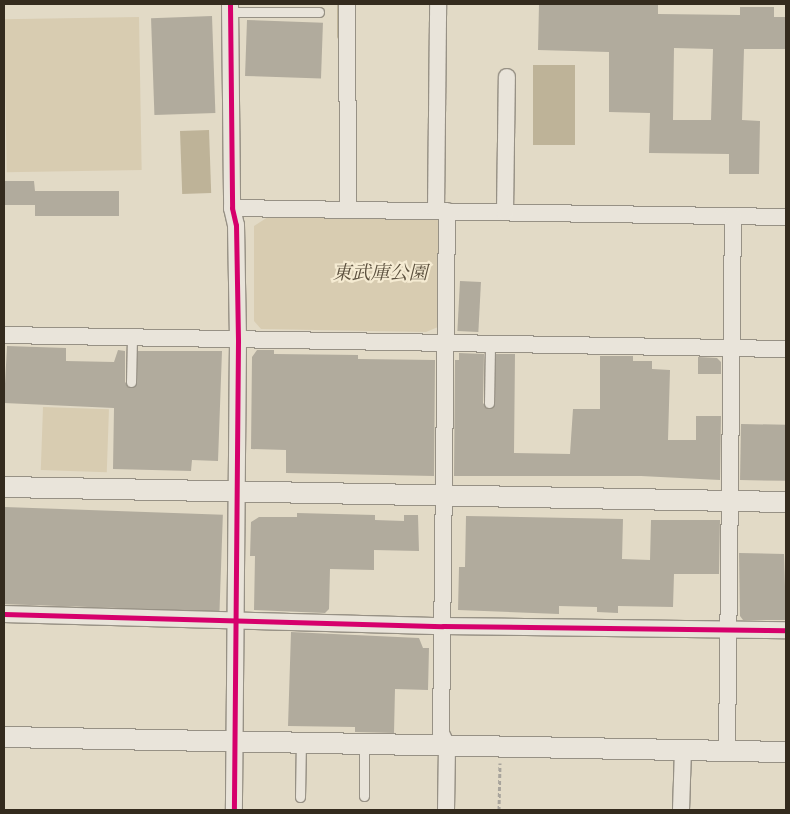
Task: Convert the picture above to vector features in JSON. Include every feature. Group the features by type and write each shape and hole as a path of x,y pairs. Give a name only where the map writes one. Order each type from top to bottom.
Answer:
{"street":[{"path":"347,4 348,209"},
{"path":"438,4 441,210 447,344 441,733 448,746 446,810"},
{"path":"230,8 232,208 236,225 238,341 237,740 234,810"},
{"path":"506,212 507,77"},
{"path":"232,208 786,217"},
{"path":"727,750 734,347 733,216"},
{"path":"4,335 238,341 786,348"},
{"path":"4,486 786,502"},
{"path":"4,614 442,626 786,630"},
{"path":"4,738 237,740 786,752"},
{"path":"681,810 683,749"}],"lane":[{"path":"230,8 318,12"},
{"path":"131,382 132,338"},
{"path":"489,403 490,344"},
{"path":"300,797 301,742"},
{"path":"364,743 364,796"}],"path":[{"path":"499,810 501,747"}],"green space":[{"path":"139,17 142,170 7,172 4,19"},
{"name":"東武庫公園","path":"435,216 439,222 438,327 426,332 261,329 254,321 254,226 268,217"},
{"path":"43,407 109,409 107,472 41,470"}],"shaded area":[{"path":"533,65 575,65 575,145 533,145"},
{"path":"209,130 211,193 182,194 180,131"}],"building":[{"path":"539,4 658,4 658,14 740,15 740,7 774,7 774,17 786,17 786,49 744,49 742,120 760,121 759,174 729,174 729,154 649,153 650,113 609,112 609,52 538,50","holes":["674,48 713,49 711,120 673,120"]},
{"path":"212,16 215,113 154,115 151,18"},
{"path":"247,20 323,23 321,79 245,76"},
{"path":"4,181 34,181 35,191 119,191 119,216 35,216 35,205 4,205"},
{"path":"460,281 481,282 478,332 457,331"},
{"path":"7,346 66,348 66,361 114,362 118,350 125,351 125,382 131,388 137,383 138,351 222,351 218,461 192,460 191,471 113,469 114,408 4,403"},
{"path":"257,350 274,350 274,354 358,355 358,359 435,360 434,476 286,473 286,450 251,449 252,357"},
{"path":"459,353 484,354 483,403 488,409 495,403 496,354 515,354 514,453 570,454 573,409 600,409 600,356 633,356 633,361 652,361 652,369 670,370 668,440 696,440 696,416 721,416 720,480 641,476 454,476 455,360 459,360"},
{"path":"698,357 717,358 721,362 721,374 698,374"},
{"path":"741,424 786,425 785,481 740,480"},
{"path":"4,507 223,515 219,612 4,604"},
{"path":"297,513 375,515 375,520 404,521 404,515 418,515 419,551 374,550 374,570 330,569 329,609 325,613 254,610 255,556 250,556 251,522 259,517 297,517"},
{"path":"466,516 623,519 622,559 650,560 651,520 720,520 719,574 674,574 673,607 618,606 618,613 597,612 597,607 559,606 559,614 458,610 459,567 465,567"},
{"path":"739,553 784,554 786,620 743,620 740,616"},
{"path":"291,632 419,638 423,648 429,648 428,690 395,689 394,733 355,732 355,727 288,726"}],"waterway":[{"path":"339,4 339,36"}],"cycle path":[{"path":"230,4 232,208 236,225 238,341 234,810"},
{"path":"4,614 443,626 786,630"}]}
